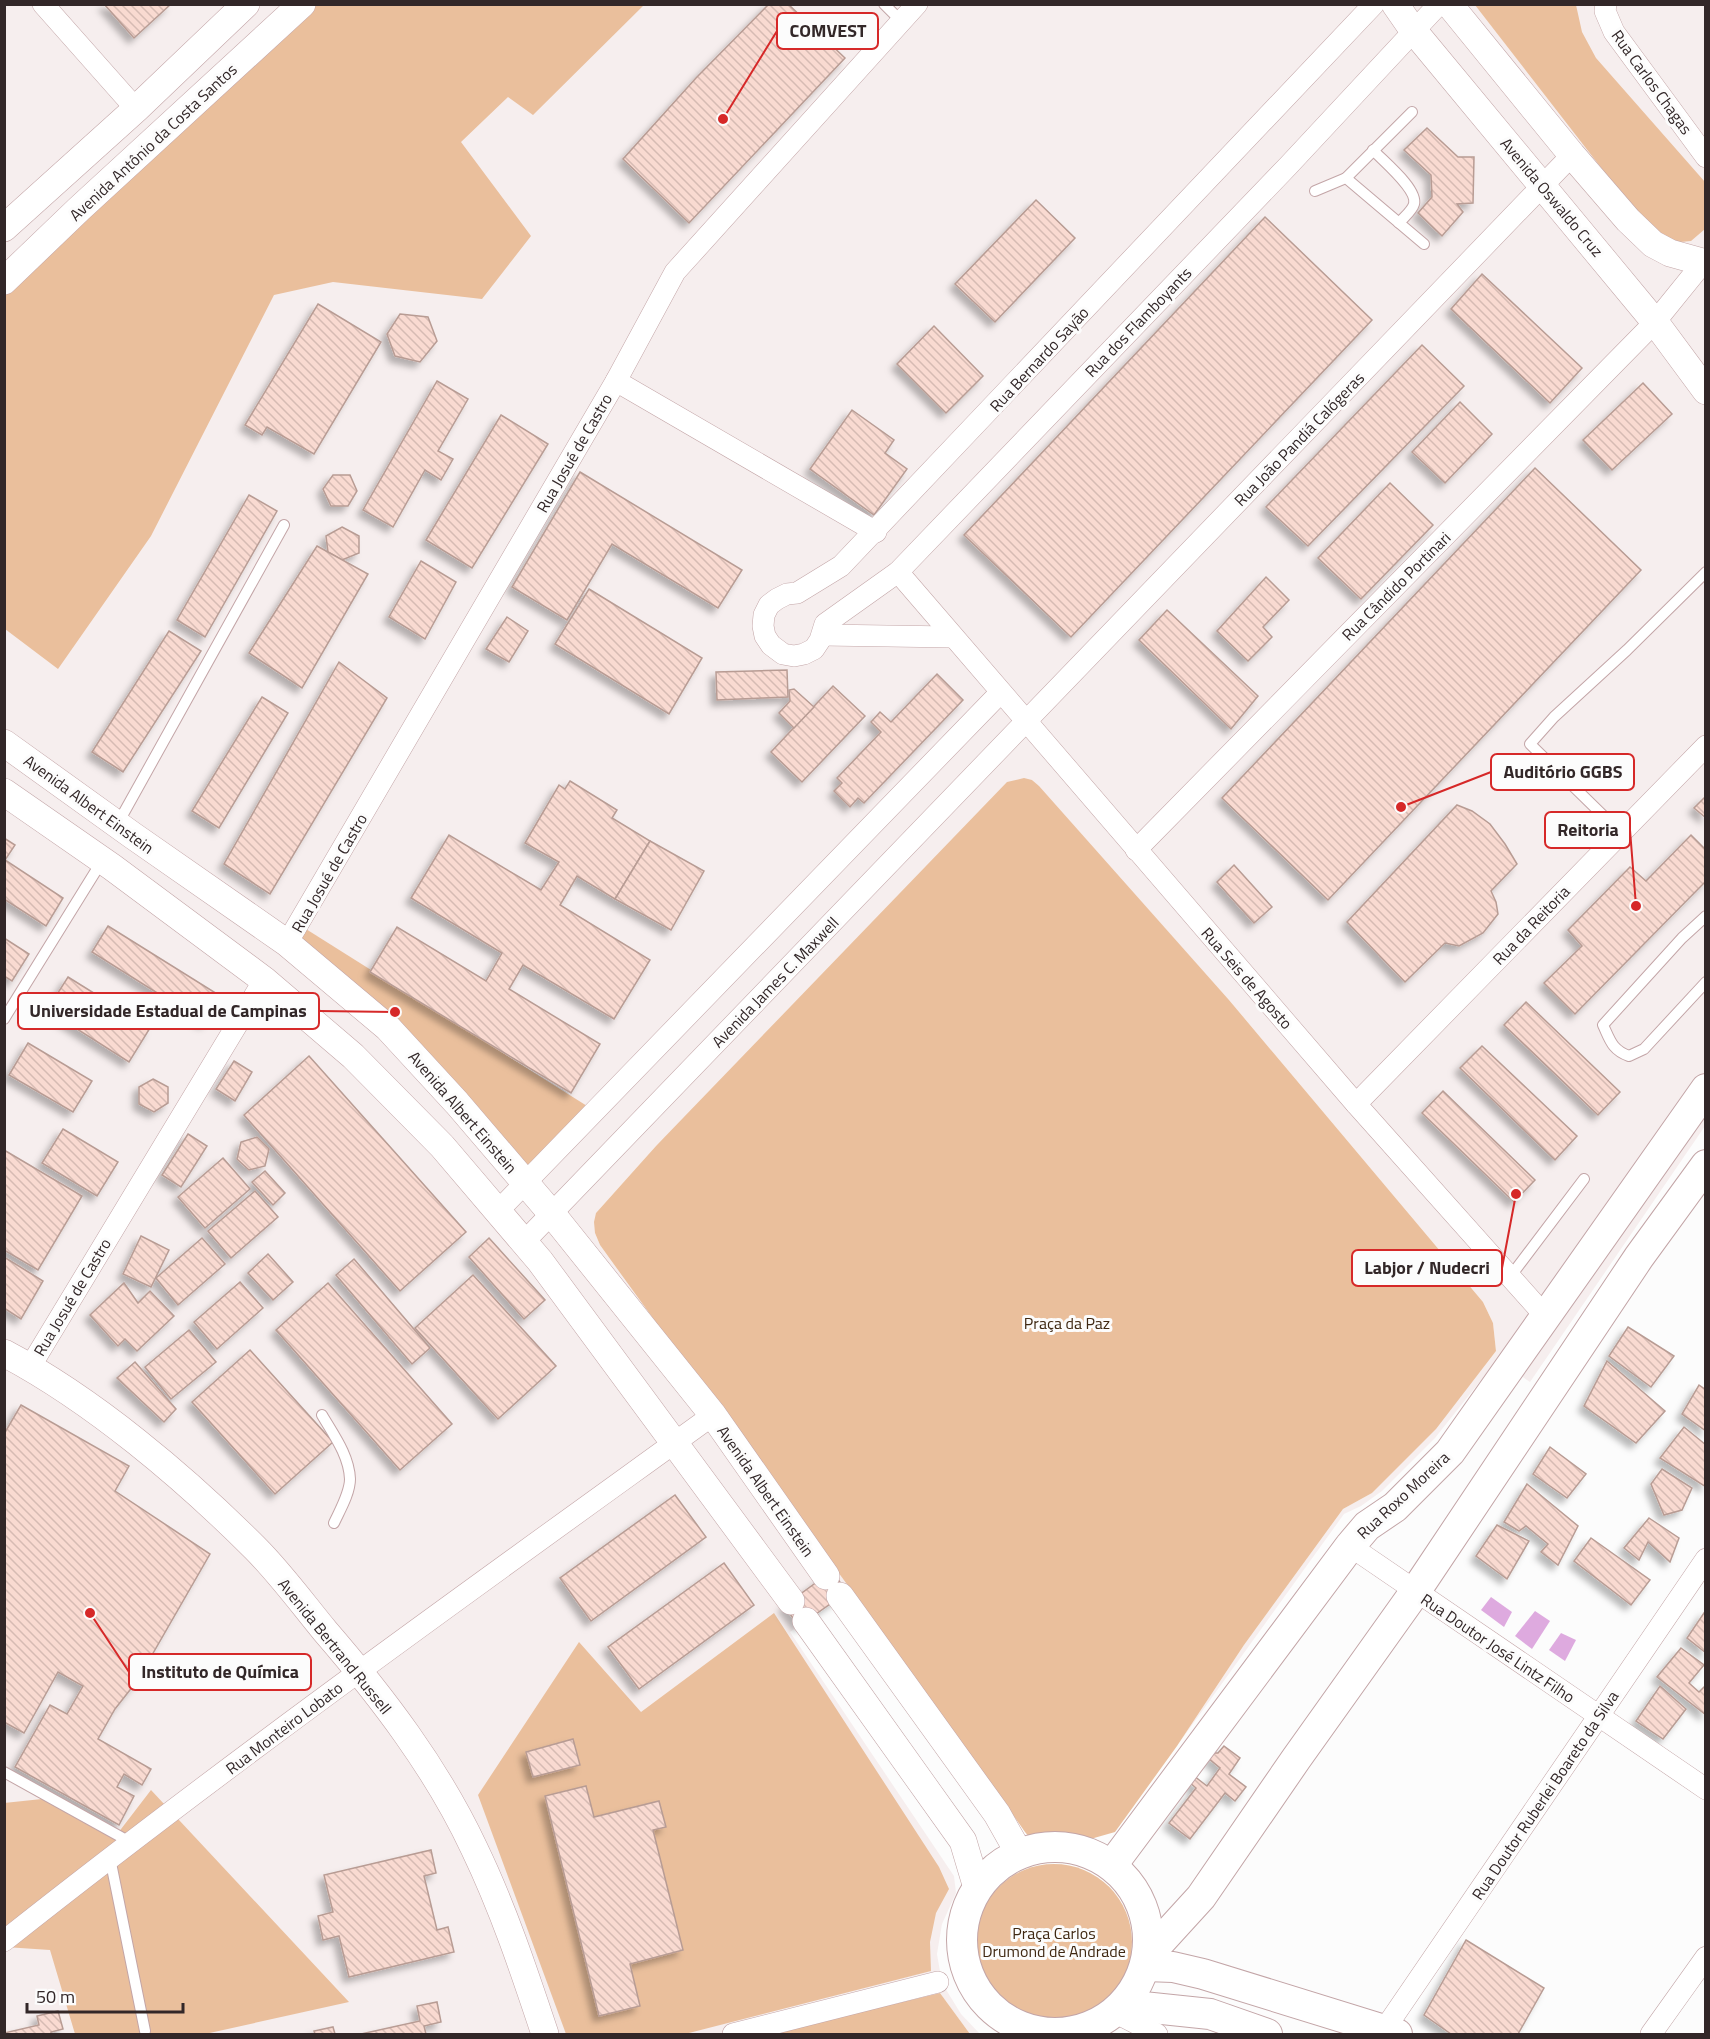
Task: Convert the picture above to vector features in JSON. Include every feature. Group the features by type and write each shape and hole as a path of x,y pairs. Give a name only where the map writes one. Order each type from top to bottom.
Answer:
{"main road":[{"name":"Rua Roxo Moreira","path":"1112,1864 1350,1546 1367,1526 1395,1506 1450,1452 1706,1089"},
{"path":"1105,2020 1137,1987 1147,1960 1201,1897 1415,1592 1639,1257 1704,1170"},
{"path":"1147,1960 1145,1917 1132,1885 1112,1864 1077,1848 1057,1846 1019,1853 996,1868 977,1888 966,1912 962,1939 965,1965 972,1985 984,2002 1016,2030 1059,2034 1105,2020 1210,2014 1267,2034"},
{"path":"1147,1960 1203,1974 1391,2032"}],"street":[{"path":"43,4 136,109"},
{"path":"4,228 136,109 246,4"},
{"name":"Avenida Antônio da Costa Santos","path":"4,281 302,4"},
{"name":"Rua Josué de Castro","path":"287,943 616,381 675,272 916,4"},
{"name":"Rua Bernardo Sayão","path":"824,629 814,649 794,656 783,654 771,645 765,636 764,615 777,599 787,594 797,593 841,566 876,532 1374,4"},
{"name":"Avenida Oswaldo Cruz","path":"1395,4 1413,30 1656,322 1706,391"},
{"name":"Rua dos Flamboyants","path":"824,629 898,572 1288,166 1438,4"},
{"path":"1449,4 1628,220 1653,244 1670,253 1705,262 1656,322"},
{"name":"Rua Carlos Chagas","path":"1606,4 1605,11 1614,32 1706,156"},
{"name":"Rua João Pandiá Calógeras","path":"1026,722 1572,155"},
{"name":"Rua Cândido Portinari","path":"1136,850 1656,322"},
{"path":"616,381 876,532"},
{"name":"Rua Seis de Agosto","path":"898,572 1356,1104 1546,1317"},
{"path":"824,629 952,637"},
{"path":"498,1211 1000,693"},
{"name":"Avenida James C. Maxwell","path":"524,1242 1026,722"},
{"name":"Avenida Albert Einstein","path":"4,743 287,943 388,1028 457,1103 552,1214 712,1415 997,1814 1019,1853"},
{"name":"Rua da Reitoria","path":"1356,1104 1706,746"},
{"path":"4,792 103,861 264,980 353,1056 442,1146 524,1242 675,1442 798,1611 963,1841 977,1888"},
{"name":"Rua Josué de Castro","path":"30,1367 264,980"},
{"name":"Avenida Bertrand Russell","path":"4,1353 30,1367 112,1424 186,1482 256,1549 360,1672 429,1768 474,1847 519,1955 544,2034"},
{"name":"Rua Monteiro Lobato","path":"4,1941 130,1842 712,1415"},
{"name":"Rua Doutor José Lintz Filho","path":"1350,1546 1706,1789"},
{"name":"Rua Doutor Ruberlei Boareto da Silva","path":"1391,2032 1599,1716 1706,1559"},
{"path":"1651,2034 1706,1957"},
{"path":"734,2034 938,1982"},
{"path":"1105,2020 1157,2034"}],"lane":[{"path":"884,4 901,21"},
{"path":"1315,191 1346,178 1412,111"},
{"path":"1373,150 1406,183 1415,198 1414,207 1398,223"},
{"path":"1346,178 1424,244"},
{"path":"117,825 284,525"},
{"path":"1621,833 1530,744 1554,717 1627,650 1706,572"},
{"path":"4,1019 103,861"},
{"path":"1706,916 1682,938 1603,1024 1611,1042 1619,1053 1629,1056 1644,1048 1706,982"},
{"path":"1510,1276 1584,1179"},
{"path":"322,1415 343,1450 350,1479 334,1523"},
{"path":"4,1772 130,1842"},
{"path":"110,1857 145,2031"}],"shaded area":[{"path":"5,5 1705,5 1705,1126 1530,1382 1497,1360 1435,1438 1382,1491 1361,1506 1344,1514 1178,1745 1244,1645 1343,1509 1372,1493 1496,1351 1493,1323 1483,1302 1229,1000 1032,780 656,1146 596,1213 595,1233 600,1245 766,1475 903,1659 1031,1838 1041,1840 1030,1838 851,1590 790,1632 954,1876 956,1893 942,1924 937,1954 942,1983 961,2014 980,2034 970,2034 940,1993 769,2034 5,2034"},
{"path":"1491,1597 1512,1612 1504,1627 1481,1610"},
{"path":"1535,1611 1550,1621 1532,1649 1515,1636"},
{"path":"1561,1633 1576,1640 1565,1661 1549,1650"}],"green space":[{"path":"302,5 644,5 533,115 508,97 461,142 531,236 482,299 333,282 274,295 151,536 58,669 5,629 5,281"},
{"path":"1475,5 1576,5 1582,32 1596,58 1705,182 1705,229 1691,241 1670,243 1630,205"},
{"name":"Praça da Paz","path":"1024,778 1032,780 1039,786 1229,1000 1483,1302 1493,1323 1496,1351 1436,1429 1372,1493 1343,1509 1244,1645 1177,1746 1115,1832 1075,1840 1041,1840 1030,1838 1025,1832 600,1245 595,1233 594,1222 596,1213 656,1146 1007,782"},
{"path":"298,924 595,1111 525,1183 287,943"},
{"path":"774,1613 939,1867 949,1889 936,1913 930,1942 931,1971 685,2034 566,2034 478,1795 579,1642 641,1712"},
{"path":"151,1790 349,2002 205,2034 75,2034 50,1950 5,1947 4,1803 61,1797 118,1833"},
{"name":"Praça Carlos Drumond de Andrade","path":"1054,1864 1069,1865 1084,1870 1098,1877 1109,1887 1119,1898 1126,1912 1131,1927 1131,1957 1126,1972 1119,1986 1109,1997 1098,2007 1084,2014 1069,2019 1054,2020 1039,2019 1024,2014 1010,2007 999,1997 989,1986 982,1972 977,1957 976,1942 977,1927 982,1912 989,1898 999,1887 1010,1877 1024,1870 1039,1865"},
{"path":"940,1993 970,2034 769,2034"}],"building":[{"path":"104,4 171,4 134,38"},
{"path":"769,4 788,4 845,58 689,223 623,159 696,78"},
{"path":"1427,128 1458,157 1474,157 1473,203 1457,204 1463,212 1442,236 1418,213 1432,197 1431,175 1404,150"},
{"path":"1036,200 1075,238 995,322 955,284"},
{"path":"1265,217 1372,320 1071,637 964,535"},
{"path":"1482,274 1582,368 1550,403 1451,309"},
{"path":"318,304 381,342 314,454 267,427 262,435 245,425"},
{"path":"400,314 428,317 437,341 420,362 395,356 387,334"},
{"path":"934,326 983,376 946,413 897,364"},
{"path":"1422,345 1464,386 1308,546 1266,507"},
{"path":"437,381 468,399 438,451 453,459 441,480 425,470 393,527 363,510"},
{"path":"1643,383 1672,414 1612,470 1583,440"},
{"path":"1460,402 1492,434 1445,483 1412,452"},
{"path":"852,410 894,440 885,453 907,469 874,515 810,469"},
{"path":"501,415 548,444 472,568 426,540"},
{"path":"1535,468 1641,570 1328,900 1222,798"},
{"path":"580,472 742,570 718,608 612,544 567,620 512,587"},
{"path":"333,475 350,475 357,491 348,506 331,506 323,489"},
{"path":"1390,483 1433,525 1361,599 1318,558"},
{"path":"249,495 277,511 205,637 177,620"},
{"path":"342,527 359,536 359,553 342,560 328,552 326,536"},
{"path":"317,546 368,574 302,688 249,653"},
{"path":"421,561 456,582 425,639 389,617"},
{"path":"1266,577 1289,600 1263,627 1272,637 1248,661 1217,631"},
{"path":"589,589 702,658 669,714 555,644"},
{"path":"1167,610 1258,696 1231,729 1139,640"},
{"path":"507,617 528,631 509,662 486,649"},
{"path":"169,631 201,651 123,772 92,752"},
{"path":"339,662 387,698 270,894 224,864"},
{"path":"787,670 788,697 717,700 716,672"},
{"path":"937,674 963,700 864,803 858,798 850,807 834,791 842,783 837,778 881,732 871,722 880,712 891,722"},
{"path":"833,686 865,716 802,782 771,752"},
{"path":"794,689 814,707 794,728 779,713 790,701 789,690"},
{"path":"262,697 288,713 219,828 192,811"},
{"path":"570,781 617,810 612,818 650,841 615,899 577,876 560,905 650,960 614,1019 523,965 509,989 600,1044 571,1093 370,972 397,927 486,981 502,953 411,898 449,835 541,890 559,862 525,843 559,785 565,789"},
{"path":"1706,796 1706,818 1694,808"},
{"path":"1457,805 1472,811 1490,824 1517,864 1491,891 1498,914 1483,933 1459,946 1445,943 1405,982 1347,922"},
{"path":"1691,835 1706,850 1706,881 1575,1014 1544,983 1582,946 1568,930 1630,867 1646,881"},
{"path":"4,838 15,845 5,860 63,898 46,926 4,899"},
{"path":"650,841 704,871 671,930 615,899"},
{"path":"1234,865 1272,907 1254,923 1217,882"},
{"path":"108,926 222,997 205,1023 92,952"},
{"path":"4,938 29,954 12,981 4,976"},
{"path":"68,977 150,1028 129,1062 47,1010"},
{"path":"1526,1002 1620,1092 1598,1115 1504,1025"},
{"path":"28,1043 92,1081 73,1112 9,1075"},
{"path":"1482,1046 1577,1136 1555,1160 1460,1068"},
{"path":"309,1056 466,1232 400,1291 244,1115"},
{"path":"234,1061 252,1072 235,1101 216,1089"},
{"path":"153,1079 168,1087 168,1103 154,1112 139,1104 139,1087"},
{"path":"1443,1091 1535,1180 1514,1202 1422,1113"},
{"path":"63,1129 118,1162 97,1196 42,1163"},
{"path":"188,1134 207,1146 181,1187 162,1175"},
{"path":"257,1137 269,1149 265,1166 249,1170 237,1159 241,1142"},
{"path":"4,1150 82,1196 38,1270 4,1250"},
{"path":"223,1158 250,1189 205,1228 178,1197"},
{"path":"265,1171 285,1193 273,1205 252,1182"},
{"path":"255,1191 278,1217 231,1258 208,1231"},
{"path":"141,1236 169,1250 151,1287 123,1274"},
{"path":"202,1238 225,1264 178,1305 156,1278"},
{"path":"489,1238 545,1300 524,1319 469,1257"},
{"path":"268,1254 293,1282 273,1300 248,1273"},
{"path":"4,1257 43,1281 21,1319 4,1308"},
{"path":"354,1259 430,1348 412,1364 336,1275"},
{"path":"473,1275 556,1366 498,1419 415,1328"},
{"path":"240,1282 263,1308 217,1349 194,1322"},
{"path":"124,1283 138,1303 150,1291 174,1316 137,1351 125,1339 118,1346 90,1315"},
{"path":"328,1283 452,1424 400,1470 276,1330"},
{"path":"1628,1327 1674,1356 1651,1387 1609,1356"},
{"path":"189,1330 216,1362 171,1399 145,1367"},
{"path":"250,1350 333,1442 275,1494 192,1402"},
{"path":"1607,1361 1665,1411 1636,1443 1584,1406"},
{"path":"135,1362 176,1409 164,1422 117,1378"},
{"path":"1699,1385 1706,1390 1706,1431 1682,1414"},
{"path":"21,1405 129,1466 115,1491 210,1554 137,1681 115,1709 98,1739 151,1769 142,1785 124,1774 117,1787 134,1796 119,1825 15,1767 50,1705 67,1714 83,1686 58,1672 24,1733 4,1722 4,1434"},
{"path":"1684,1427 1706,1445 1706,1487 1660,1458"},
{"path":"1550,1447 1586,1474 1567,1498 1533,1474"},
{"path":"1662,1469 1692,1488 1682,1510 1664,1515 1651,1484"},
{"path":"1527,1484 1578,1526 1558,1565 1541,1552 1548,1544 1526,1526 1519,1531 1504,1522"},
{"path":"675,1495 706,1537 591,1621 560,1578"},
{"path":"1649,1518 1679,1538 1670,1562 1648,1542 1639,1560 1624,1548"},
{"path":"1497,1525 1529,1541 1507,1579 1476,1556"},
{"path":"1591,1538 1650,1580 1631,1605 1574,1561"},
{"path":"724,1563 754,1605 639,1689 608,1647"},
{"path":"832,1571 847,1592 799,1626 784,1606"},
{"path":"1706,1610 1706,1653 1687,1638"},
{"path":"1681,1648 1704,1665 1689,1683 1699,1692 1706,1685 1706,1715 1657,1677"},
{"path":"1660,1686 1686,1709 1663,1739 1636,1721"},
{"path":"573,1739 580,1765 533,1777 526,1752"},
{"path":"1224,1746 1240,1758 1229,1774 1246,1787 1235,1801 1225,1793 1190,1839 1169,1823 1196,1788 1189,1782 1194,1776 1207,1786 1220,1768 1209,1759"},
{"path":"586,1786 594,1817 659,1801 666,1827 653,1830 683,1950 630,1964 640,2006 599,2016 545,1796"},
{"path":"431,1850 436,1873 424,1876 437,1930 448,1927 454,1952 349,1977 339,1936 323,1940 318,1916 333,1912 324,1875"},
{"path":"1466,1940 1544,1988 1518,2034 1451,2034 1424,2015"},
{"path":"437,2002 441,2022 424,2026 426,2034 361,2034 420,2021 417,2006"},
{"path":"58,2011 63,2029 51,2032 51,2034 4,2034 39,2025 37,2016"},
{"path":"333,2027 335,2034 315,2034 314,2031"}],"place":[{"name":"COMVEST","path":"723,119"},
{"name":"Auditório GGBS","path":"1401,807"},
{"name":"Reitoria","path":"1636,906"},
{"name":"Universidade Estadual de Campinas","path":"395,1012"},
{"name":"Labjor / Nudecri","path":"1516,1194"},
{"name":"Instituto de Química","path":"90,1613"}]}
